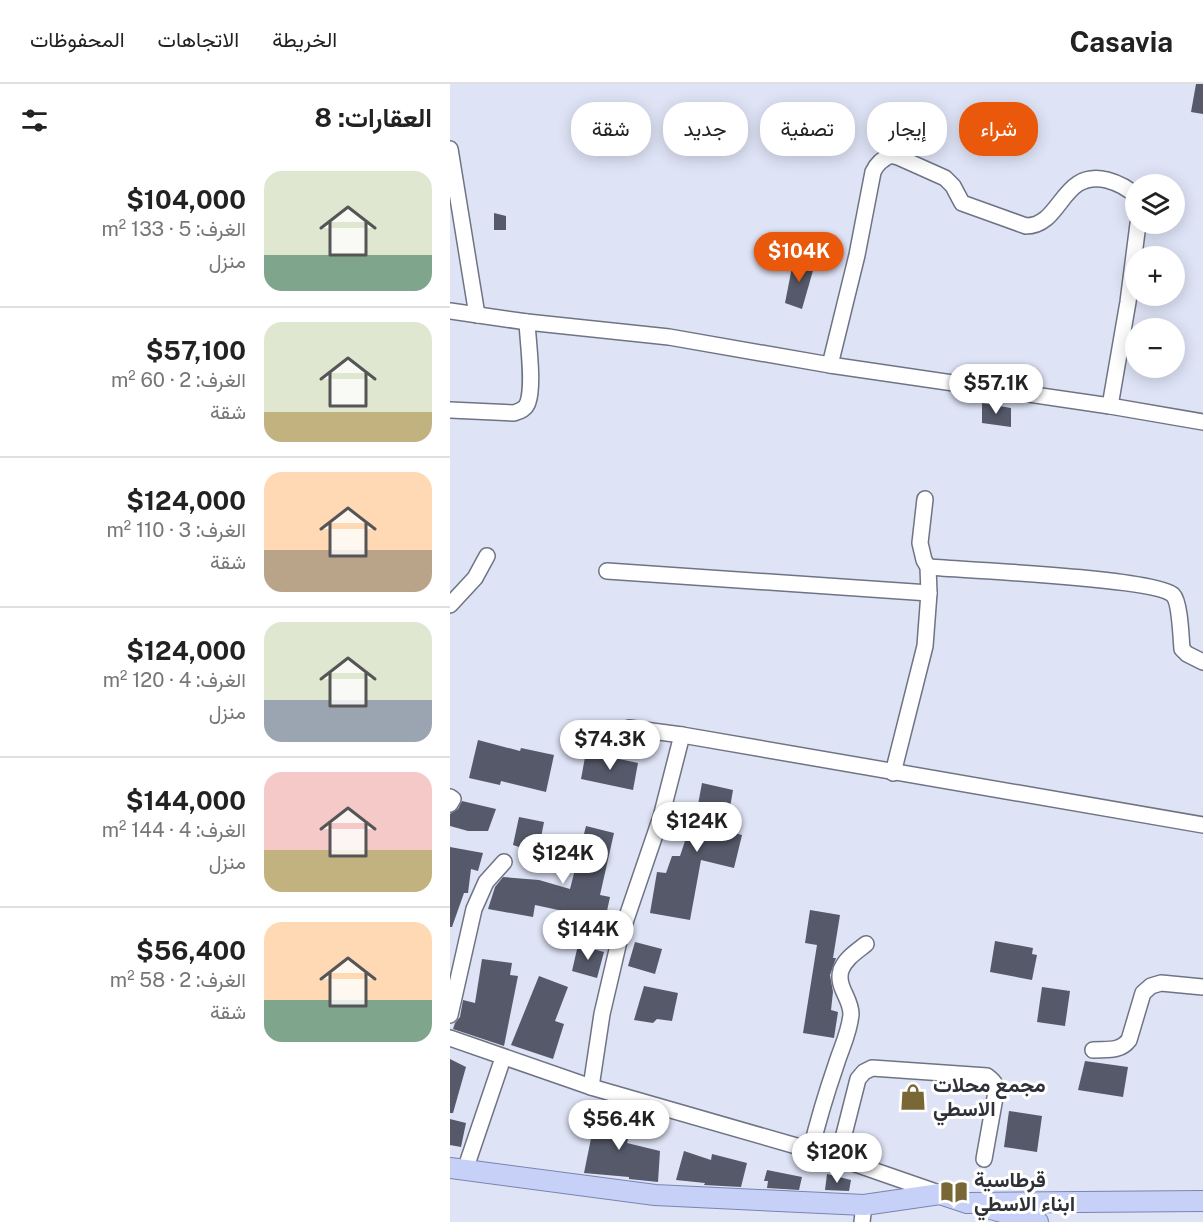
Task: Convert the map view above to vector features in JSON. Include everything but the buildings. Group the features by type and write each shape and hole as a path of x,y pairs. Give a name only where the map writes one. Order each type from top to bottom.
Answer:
{"main road":[{"path":"458,1169 655,1195 863,1213 940,1194 1038,1222"},
{"path":"967,1203 1203,1201"}],"street":[{"path":"450,149 477,315"},
{"path":"830,365 857,255 873,171 883,159 890,155 898,157 945,178 953,186 962,203 1026,226 1035,225 1045,219 1075,185 1085,179 1110,181 1125,188"},
{"path":"1110,406 1128,302 1137,234"},
{"path":"450,311 527,322 669,337 830,365 1203,422"},
{"path":"450,410 514,413 522,411 528,404 530,382 527,322"},
{"path":"893,773 925,646 928,567 920,543 925,499"},
{"path":"450,605 475,578 487,556"},
{"path":"928,567 1102,579 1167,591 1177,600 1182,649 1203,662"},
{"path":"608,571 928,593"},
{"path":"629,728 682,735 1203,825"},
{"path":"591,1088 602,1014 620,937 661,817 682,735"},
{"path":"450,797 453,799 450,804"},
{"path":"450,1015 474,909 486,882 504,862"},
{"path":"811,1150 851,1013 840,982 841,972 845,962 866,944"},
{"path":"1093,1050 1118,1049 1125,1046 1129,1040 1143,993 1151,986 1161,983 1203,987"},
{"path":"450,1038 591,1088 838,1158 940,1194"},
{"path":"458,1169 503,1058"},
{"path":"838,1158 858,1079 872,1068 890,1068 987,1076 991,1079 996,1092 984,1159"}],"place":[{"name":"مجمع محلات الاسطي","path":"913,1097"},
{"name":"قرطاسية ابناء الاسطي","path":"954,1192"}]}
